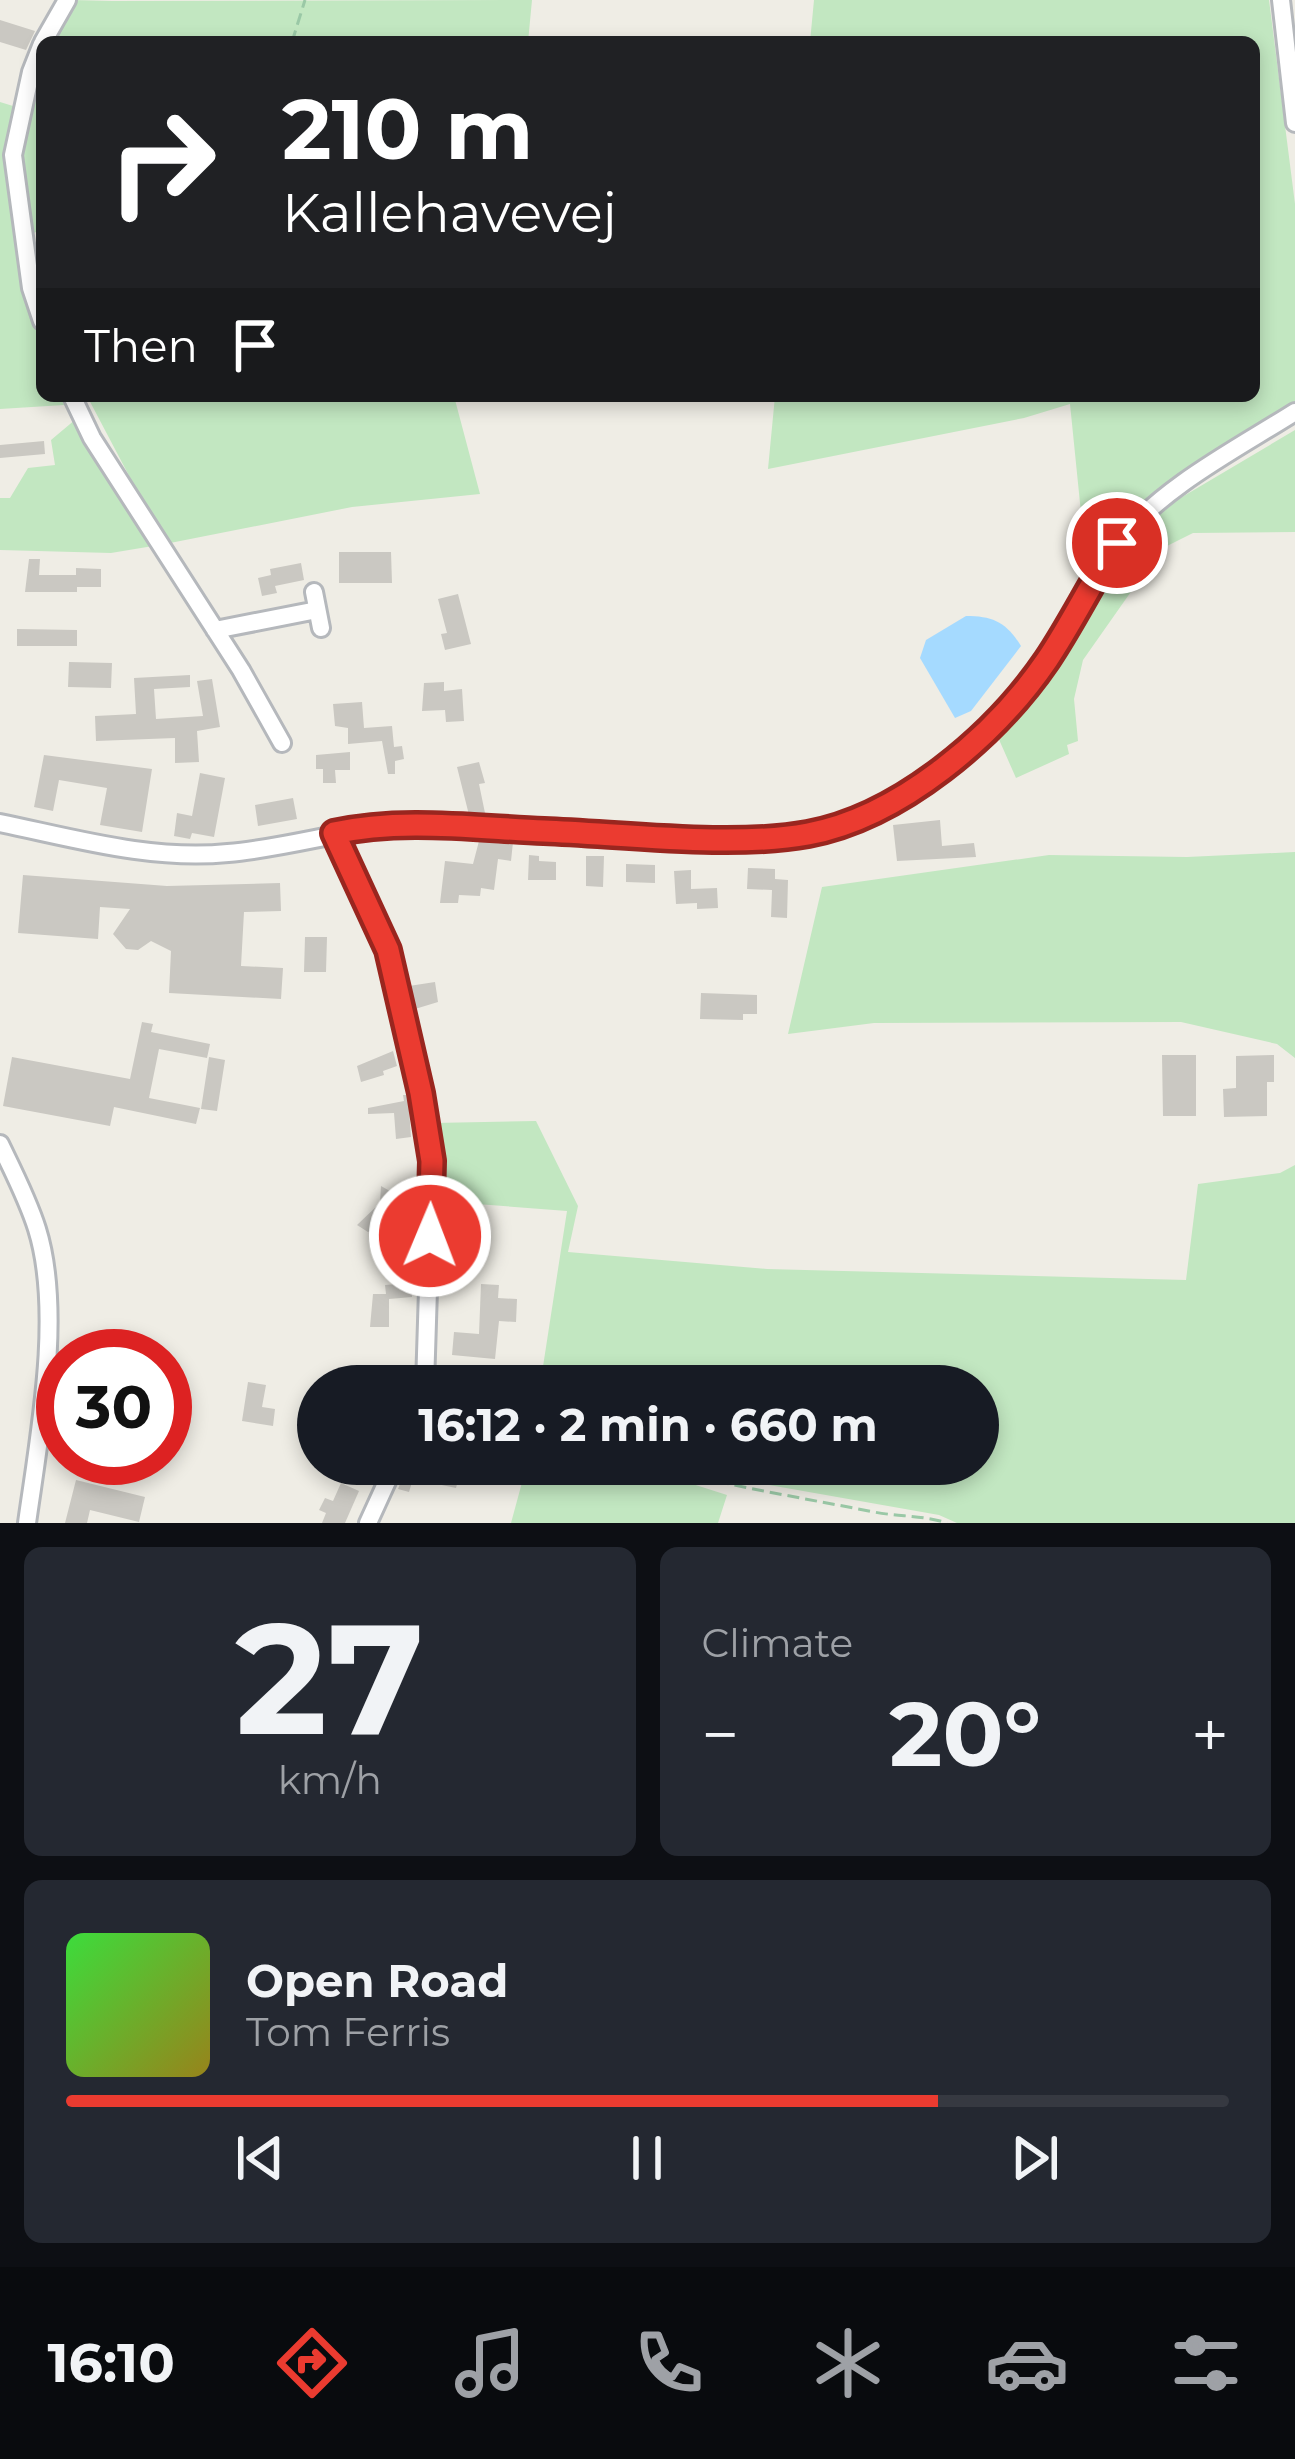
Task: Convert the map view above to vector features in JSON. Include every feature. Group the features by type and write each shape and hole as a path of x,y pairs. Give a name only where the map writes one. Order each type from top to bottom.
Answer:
{"street":[{"path":"46,36 67,0"},
{"path":"1281,0 1295,123"},
{"path":"36,59 13,155 36,303"},
{"path":"75,402 92,438 282,743"},
{"path":"0,823 123,849 225,854 401,825 739,838 808,834 864,818 913,789 974,743 1048,659 1100,569 1138,520 1295,412"},
{"path":"215,630 315,601 321,628"},
{"path":"334,833 388,950 421,1093 432,1161 426,1365"},
{"path":"0,1144 37,1230 48,1286 39,1438 27,1523"},
{"path":"368,1523 385,1485"}],"path":[{"path":"294,36 305,0"},
{"path":"736,1485 888,1514 925,1515 947,1523"}],"green space":[{"path":"72,0 532,0 529,36 51,36"},
{"path":"814,0 1269,0 1295,204 1295,401 1198,460 1086,562 1070,404 1024,418 768,469 774,402 1260,402 1260,36 811,36"},
{"path":"31,92 36,94 36,232 28,236 18,146"},
{"path":"0,102 13,106 7,157 27,295 36,321 36,402 64,405 0,409"},
{"path":"90,402 456,402 480,494 352,507 165,544"},
{"path":"76,419 153,546 111,553 0,550 0,498 10,498 28,468 55,465 51,440"},
{"path":"1295,430 1295,532 1193,533 1161,549 1083,660 1074,699 1078,741 1067,745 1069,754 1016,778 997,735 1051,670 1131,538 1177,500"},
{"path":"1295,852 1295,1058 1277,1044 1181,1022 874,1023 788,1034 822,887 1049,855 1187,857"},
{"path":"536,1121 578,1206 568,1252 767,1269 1186,1280 1198,1184 1280,1173 1295,1165 1295,1523 957,1523 939,1515 769,1485 999,1485 999,1365 543,1365 567,1211 437,1201 433,1123"},
{"path":"521,1485 696,1485 727,1495 718,1523 511,1523"}],"water":[{"path":"966,616 998,622 1021,646 971,711 955,718 920,658 926,640"}],"building":[{"path":"0,20 35,31 26,50 0,42"},
{"path":"44,441 45,454 0,458 0,445"},
{"path":"339,552 391,552 392,583 339,583"},
{"path":"29,559 40,559 39,575 101,569 101,587 25,592"},
{"path":"301,563 304,580 275,586 277,593 262,596 258,578 271,575 270,569"},
{"path":"458,594 471,644 445,650 441,634 447,633 438,599"},
{"path":"17,629 77,630 77,646 17,646"},
{"path":"69,662 112,663 111,688 68,687"},
{"path":"190,675 190,687 154,689 156,719 203,716 197,681 212,679 220,727 197,731 199,762 175,763 175,738 96,741 95,716 136,714 134,678"},
{"path":"444,682 444,691 462,689 464,721 446,722 445,710 422,711 424,683"},
{"path":"362,702 364,728 392,726 394,747 402,746 404,759 395,761 395,774 388,774 382,741 348,744 348,728 335,726 333,704"},
{"path":"350,752 350,770 335,770 336,783 323,783 316,755"},
{"path":"44,755 152,769 142,832 100,825 107,788 59,780 53,811 34,807"},
{"path":"479,762 485,813 469,815 457,767"},
{"path":"200,773 225,778 214,837 174,836 177,813 192,816"},
{"path":"293,798 297,819 258,826 255,805"},
{"path":"940,820 942,846 974,843 976,857 897,861 893,825"},
{"path":"479,841 513,842 511,861 498,859 494,890 481,888 480,896 459,895 458,903 440,903 445,861 473,864"},
{"path":"529,855 556,862 556,880 528,880"},
{"path":"586,856 604,856 603,887 586,886"},
{"path":"626,864 655,865 655,883 626,882"},
{"path":"748,868 775,869 775,879 788,880 787,918 771,917 772,890 747,889"},
{"path":"691,870 691,889 717,888 718,908 676,904 674,871"},
{"path":"23,875 167,886 280,883 281,911 244,912 241,966 283,968 281,999 169,993 171,951 151,941 138,950 126,949 113,934 130,909 100,907 98,939 18,933"},
{"path":"305,937 327,937 326,972 304,972"},
{"path":"435,982 438,1002 415,1009 409,986"},
{"path":"701,993 757,995 757,1014 743,1014 743,1020 700,1019"},
{"path":"142,1022 153,1024 151,1032 210,1044 207,1058 159,1049 149,1098 200,1108 196,1124 114,1107 110,1126 3,1106 12,1057 130,1079"},
{"path":"393,1051 397,1066 361,1082 357,1066"},
{"path":"1162,1055 1196,1055 1196,1116 1163,1116"},
{"path":"1274,1055 1274,1082 1267,1082 1267,1116 1224,1117 1223,1089 1236,1088 1236,1056"},
{"path":"209,1057 225,1060 217,1111 201,1109"},
{"path":"403,1095 408,1095 411,1137 396,1139 394,1113 368,1114 368,1108 404,1101"},
{"path":"381,1186 395,1194 395,1206 401,1210 393,1215 416,1230 416,1241 405,1246 375,1228 368,1232 357,1225 380,1203"},
{"path":"411,1283 412,1297 389,1299 389,1327 370,1327 373,1294 386,1294 385,1285"},
{"path":"481,1284 499,1285 498,1298 517,1299 516,1322 499,1321 495,1359 452,1355 454,1332 479,1334"},
{"path":"248,1382 266,1385 262,1407 275,1409 273,1426 242,1421"},
{"path":"75,1485 96,1485 145,1497 139,1522 90,1510 87,1523 65,1523"},
{"path":"340,1485 359,1491 345,1523 322,1523 326,1513 319,1510 325,1498 333,1501"}],"route":[{"path":"430,1236 432,1161 388,950 334,833 401,825 739,838 808,834 864,818 913,789 974,743 1048,659 1117,543"}]}
